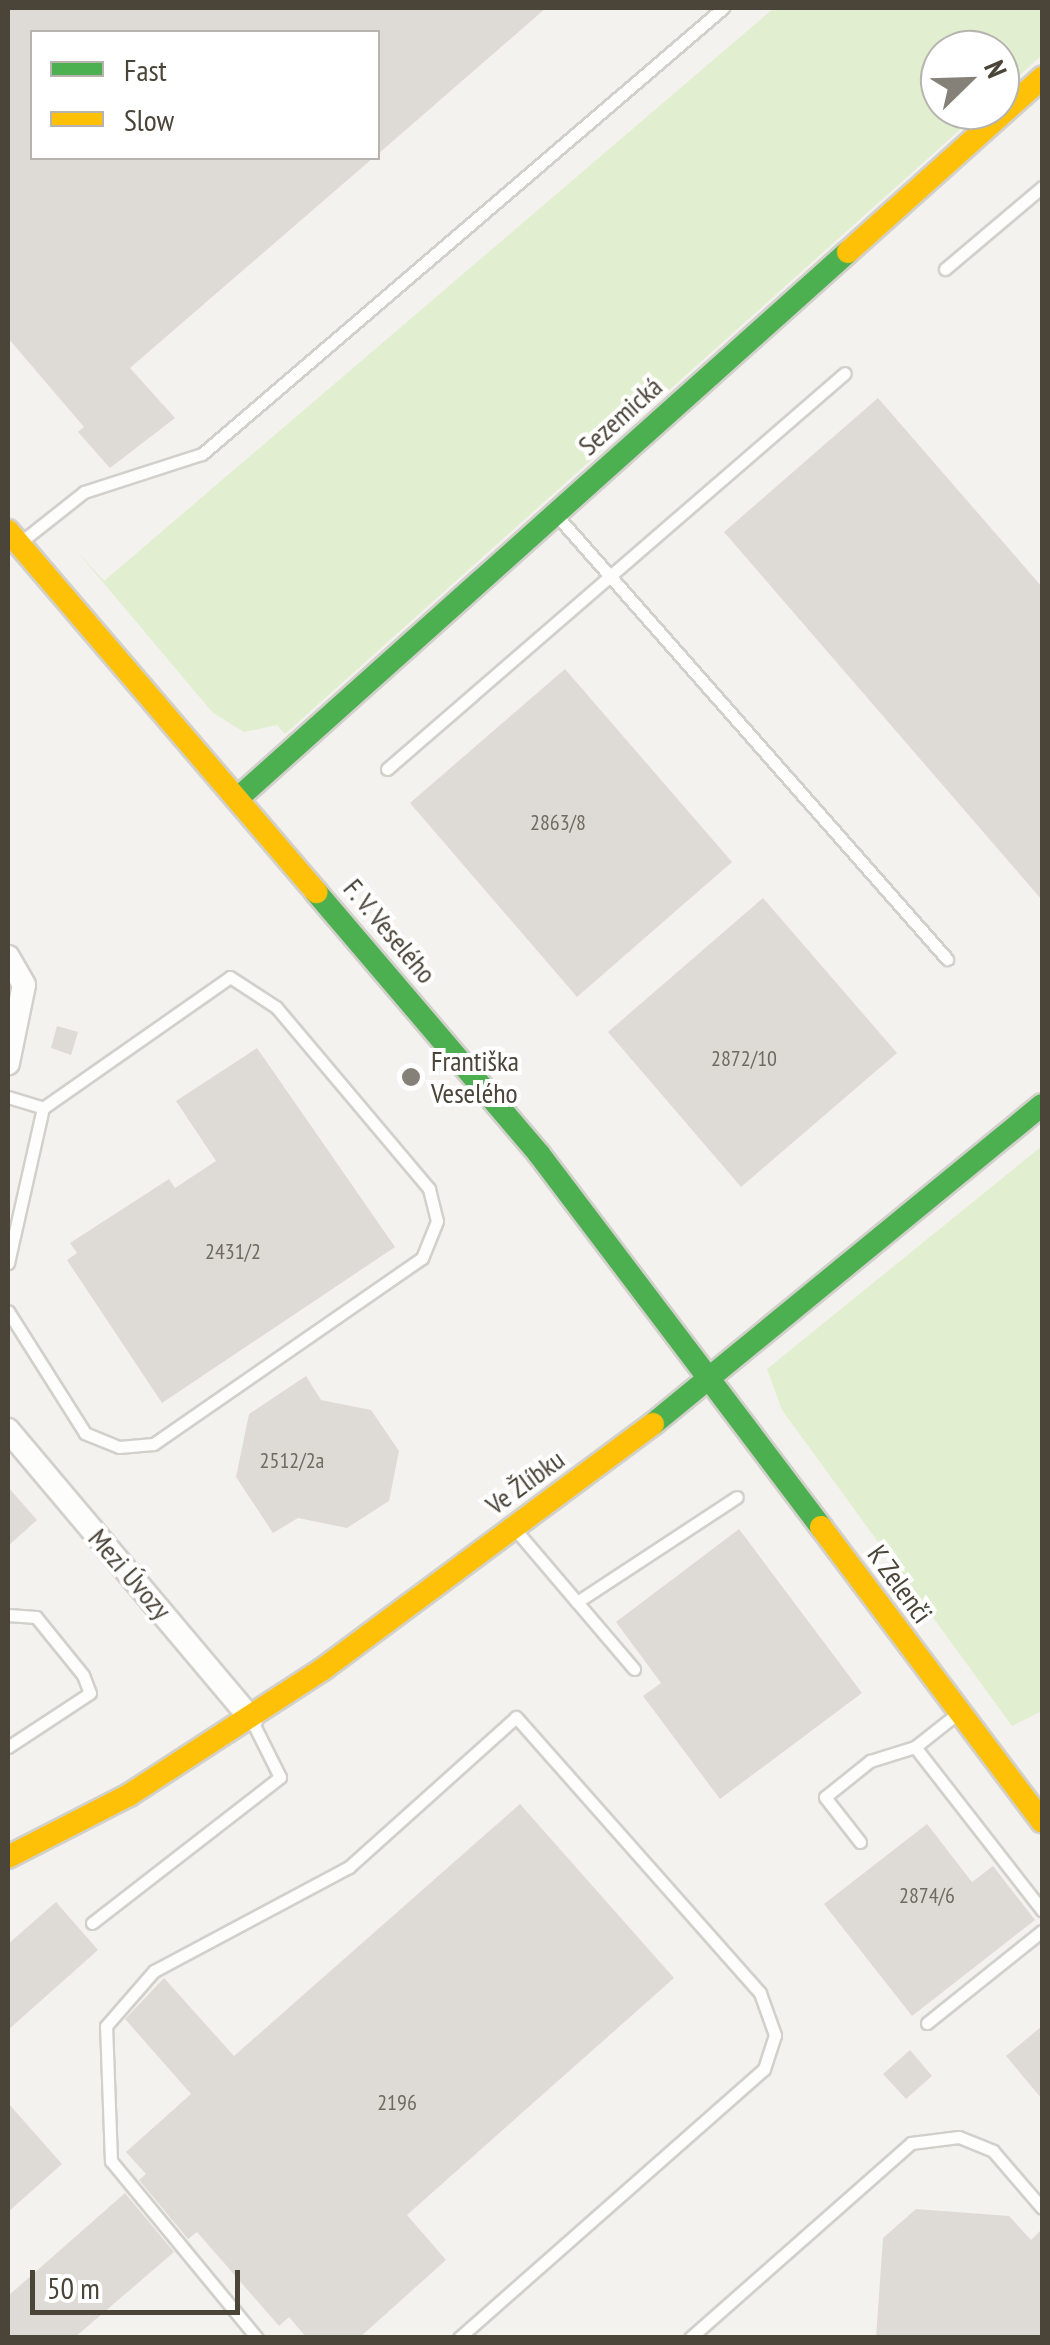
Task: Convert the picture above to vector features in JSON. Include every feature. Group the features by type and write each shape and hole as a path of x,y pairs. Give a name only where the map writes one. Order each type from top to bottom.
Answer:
{"street":[{"name":"Sezemická","path":"237,798 1042,78"},
{"name":"F. V. Veselého","path":"13,538 539,1154 714,1379"},
{"path":"8,957 24,985 8,1063"},
{"name":"Ve Žlíbku","path":"8,1857 129,1795 251,1719 514,1528 714,1379 1042,1105"},
{"name":"K Zelenči","path":"714,1379 958,1713 1042,1821"},
{"name":"Mezi Úvozy","path":"8,1430 251,1719"}],"lane":[{"path":"13,538 84,492 202,454 722,8"},
{"path":"945,269 1042,187"},
{"path":"387,770 845,373"},
{"path":"556,514 947,959"},
{"path":"8,1262 42,1108 230,977 276,1007 430,1189 438,1221 422,1258 153,1444 119,1448 85,1434 8,1311"},
{"path":"8,1098 42,1108"},
{"path":"577,1602 738,1498"},
{"path":"514,1528 634,1668"},
{"path":"8,1615 36,1618 83,1674 90,1694 8,1747"},
{"path":"860,1842 825,1797 870,1761 914,1747 958,1713"},
{"path":"256,2338 111,2161 106,2026 154,1971 350,1867 516,1717 760,1993 774,2035 764,2069 459,2338"},
{"path":"92,1924 280,1777 251,1719"},
{"path":"914,1747 1042,1910"},
{"path":"928,2023 1042,1932"},
{"path":"690,2338 911,2143 958,2137 994,2151 1042,2208"}],"green space":[{"path":"774,8 1042,8 1042,55 1020,75 1020,30 920,30 920,130 960,130 285,734 277,725 244,732 213,713 75,549 104,581"},
{"path":"1042,1146 1042,1711 1012,1726 782,1410 767,1369"}],"building":[{"path":"8,8 546,8 380,152 380,30 30,30 30,160 371,160 130,368 175,418 110,468 78,432 84,427 8,338"},
{"path":"878,398 1042,587 1042,900 724,532"},
{"path":"565,669 732,862 577,997 410,803"},
{"path":"763,898 897,1053 741,1187 608,1032"},
{"path":"57,1026 78,1032 71,1055 51,1048"},
{"path":"257,1048 395,1247 162,1403 67,1260 77,1253 70,1243 169,1179 175,1188 216,1161 176,1101"},
{"path":"306,1376 321,1400 371,1410 399,1451 389,1501 347,1528 298,1518 273,1533 236,1477 249,1414"},
{"path":"8,1487 37,1520 8,1546"},
{"path":"739,1529 862,1693 720,1799 643,1696 661,1683 616,1622"},
{"path":"520,1804 674,1978 407,2215 446,2260 359,2338 307,2338 289,2317 279,2326 197,2232 188,2239 139,2180 146,2174 126,2152 191,2094 125,2019 164,1978 234,2056"},
{"path":"927,1824 972,1882 993,1866 1035,1920 912,2016 824,1904"},
{"path":"56,1902 98,1950 8,2030 8,1944"},
{"path":"1042,2026 1042,2099 1006,2056"},
{"path":"910,2050 932,2076 906,2099 883,2074"},
{"path":"8,2103 62,2164 8,2212"},
{"path":"125,2193 174,2252 74,2338 8,2338 8,2296"},
{"path":"916,2209 1009,2216 1031,2240 1042,2229 1042,2338 876,2338 883,2238"}],"traffic: fast":[{"path":"237,799 848,252"},
{"path":"316,892 539,1154 821,1527"},
{"path":"653,1424 1042,1105"}],"traffic: slow":[{"path":"848,252 1042,78"},
{"path":"8,531 316,892"},
{"path":"8,1857 129,1795 323,1669 653,1424"},
{"path":"821,1527 1042,1821"}],"place":[{"name":"Františka Veselého","path":"411,1077"}]}
